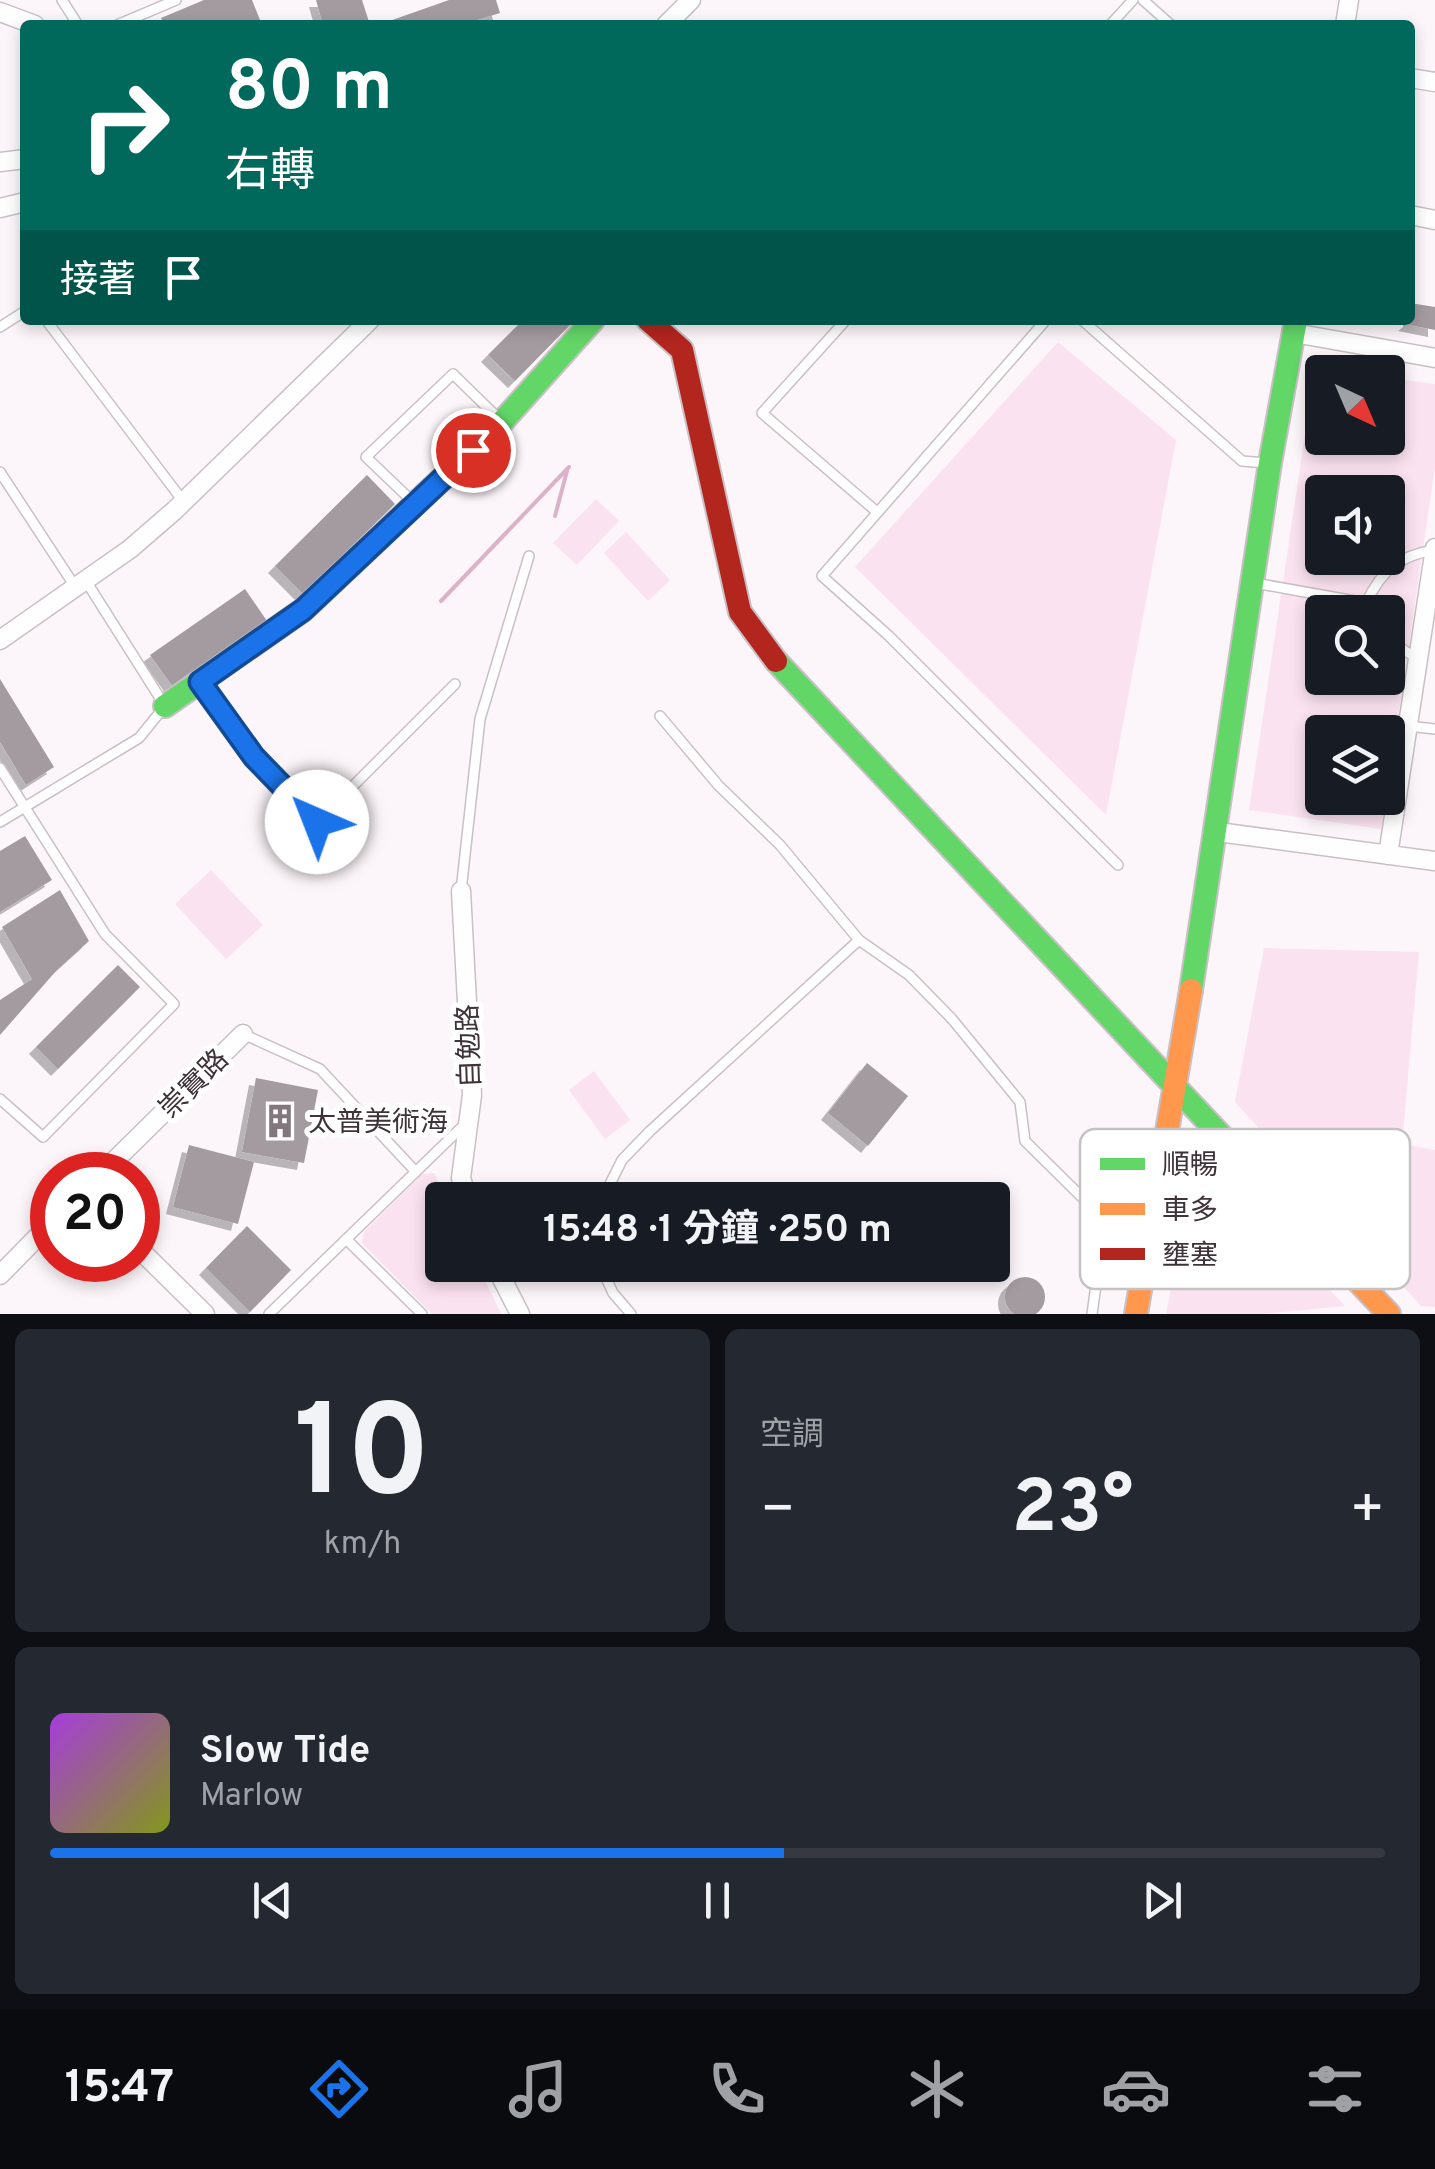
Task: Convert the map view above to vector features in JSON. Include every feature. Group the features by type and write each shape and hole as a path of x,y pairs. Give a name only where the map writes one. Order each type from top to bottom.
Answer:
{"street":[{"path":"671,20 692,0"},
{"path":"0,640 81,585 183,502 365,325"},
{"path":"164,706 303,610 502,422 589,325"},
{"path":"654,325 682,350 740,612 778,664 1213,1129"},
{"path":"1165,1129 1218,832 1270,464 1295,326 1435,358"},
{"path":"1388,855 1435,549"},
{"path":"1218,832 1435,861"},
{"name":"自勉路","path":"461,891 472,1095 462,1182"},
{"name":"崇實路","path":"123,1152 243,1034"},
{"path":"0,1274 30,1244"},
{"path":"160,1270 204,1314"},
{"path":"504,1282 520,1314"},
{"path":"1136,1314 1140,1289"},
{"path":"1365,1289 1389,1314"}],"lane":[{"path":"129,20 176,0"},
{"path":"1115,20 1133,0"},
{"path":"1143,0 1165,20"},
{"path":"50,325 183,502"},
{"path":"841,325 762,413 877,512"},
{"path":"1042,325 822,576 889,636 1118,865"},
{"path":"1088,325 1242,460 1270,464"},
{"path":"416,505 366,457 452,374 502,422"},
{"path":"0,472 164,706 139,738 0,822"},
{"path":"1373,595 1380,574 1408,554 1435,549"},
{"path":"461,891 480,720 529,556"},
{"path":"1252,583 1308,595"},
{"path":"1405,650 1418,658"},
{"path":"200,682 254,757 317,822 455,684"},
{"path":"660,716 718,785 780,846 859,940 909,975 952,1019 1020,1102 1025,1140 1080,1195"},
{"path":"1408,726 1435,730"},
{"path":"0,768 105,934 174,1004 43,1137 0,1098"},
{"path":"611,1182 622,1160 650,1130 859,940"},
{"path":"243,1034 320,1069 416,1172"},
{"path":"269,1314 466,1123"},
{"path":"346,1239 422,1314"},
{"path":"608,1282 631,1314"},
{"path":"1092,1314 1095,1289"}],"shaded area":[{"path":"1058,342 1176,440 1106,815 855,567"},
{"path":"1405,380 1435,384 1435,467 1405,671 1405,595 1305,595 1305,695 1401,695 1398,715 1305,715 1305,815 1383,815 1381,829 1249,810 1305,434 1305,455 1405,455"},
{"path":"596,499 619,521 577,565 553,543"},
{"path":"626,532 670,580 648,601 604,553"},
{"path":"211,870 263,925 226,959 175,904"},
{"path":"1264,948 1419,952 1403,1129 1260,1129 1235,1102"},
{"path":"594,1071 630,1120 605,1139 569,1090"},
{"path":"1410,1145 1435,1150 1435,1307 1421,1306 1406,1289 1410,1289"},
{"path":"434,1173 438,1182 425,1182 425,1282 486,1282 501,1314 432,1314 362,1243 364,1232 422,1174"},
{"path":"1171,1289 1329,1289 1345,1306 1261,1314 1166,1314"}],"building":[{"path":"204,0 252,0 260,20 162,20"},
{"path":"316,0 362,0 368,20 322,20"},
{"path":"449,0 496,0 500,13 477,20 392,20"},
{"path":"1415,304 1435,307 1435,330 1410,325 1415,325"},
{"path":"518,325 570,325 515,381 488,355"},
{"path":"367,475 395,504 303,594 275,566"},
{"path":"245,589 267,621 173,687 150,655"},
{"path":"0,679 54,767 26,785 0,742"},
{"path":"25,836 52,880 0,912 0,851"},
{"path":"60,890 89,941 56,971 0,1035 0,1000 32,979 2,927"},
{"path":"118,965 140,987 58,1069 36,1047"},
{"path":"867,1063 908,1096 868,1146 828,1113"},
{"name":"太普美術海","path":"256,1078 318,1090 304,1163 242,1152"},
{"name":"太普美術海","path":"189,1145 254,1162 238,1224 173,1207"},
{"path":"247,1226 291,1270 250,1312 206,1268"},
{"path":"1017,1278 1033,1278 1044,1289 1044,1305 1035,1314 1015,1314 1006,1305 1006,1289"}],"waterway":[{"path":"441,601 569,467"},
{"path":"555,516 567,471"}],"traffic: fast":[{"path":"165,706 303,610 502,422 589,325"},
{"path":"1191,990 1270,463 1295,325"},
{"path":"776,661 1215,1129"}],"traffic: slow":[{"path":"1167,1129 1191,990"},
{"path":"1136,1314 1140,1289"},
{"path":"1365,1289 1389,1314"}],"traffic: jam":[{"path":"654,325 682,350 740,612 776,661"}],"place":[{"name":"太普美術海","path":"280,1121"}],"route":[{"path":"317,822 254,757 200,682 303,610 473,450"}]}
